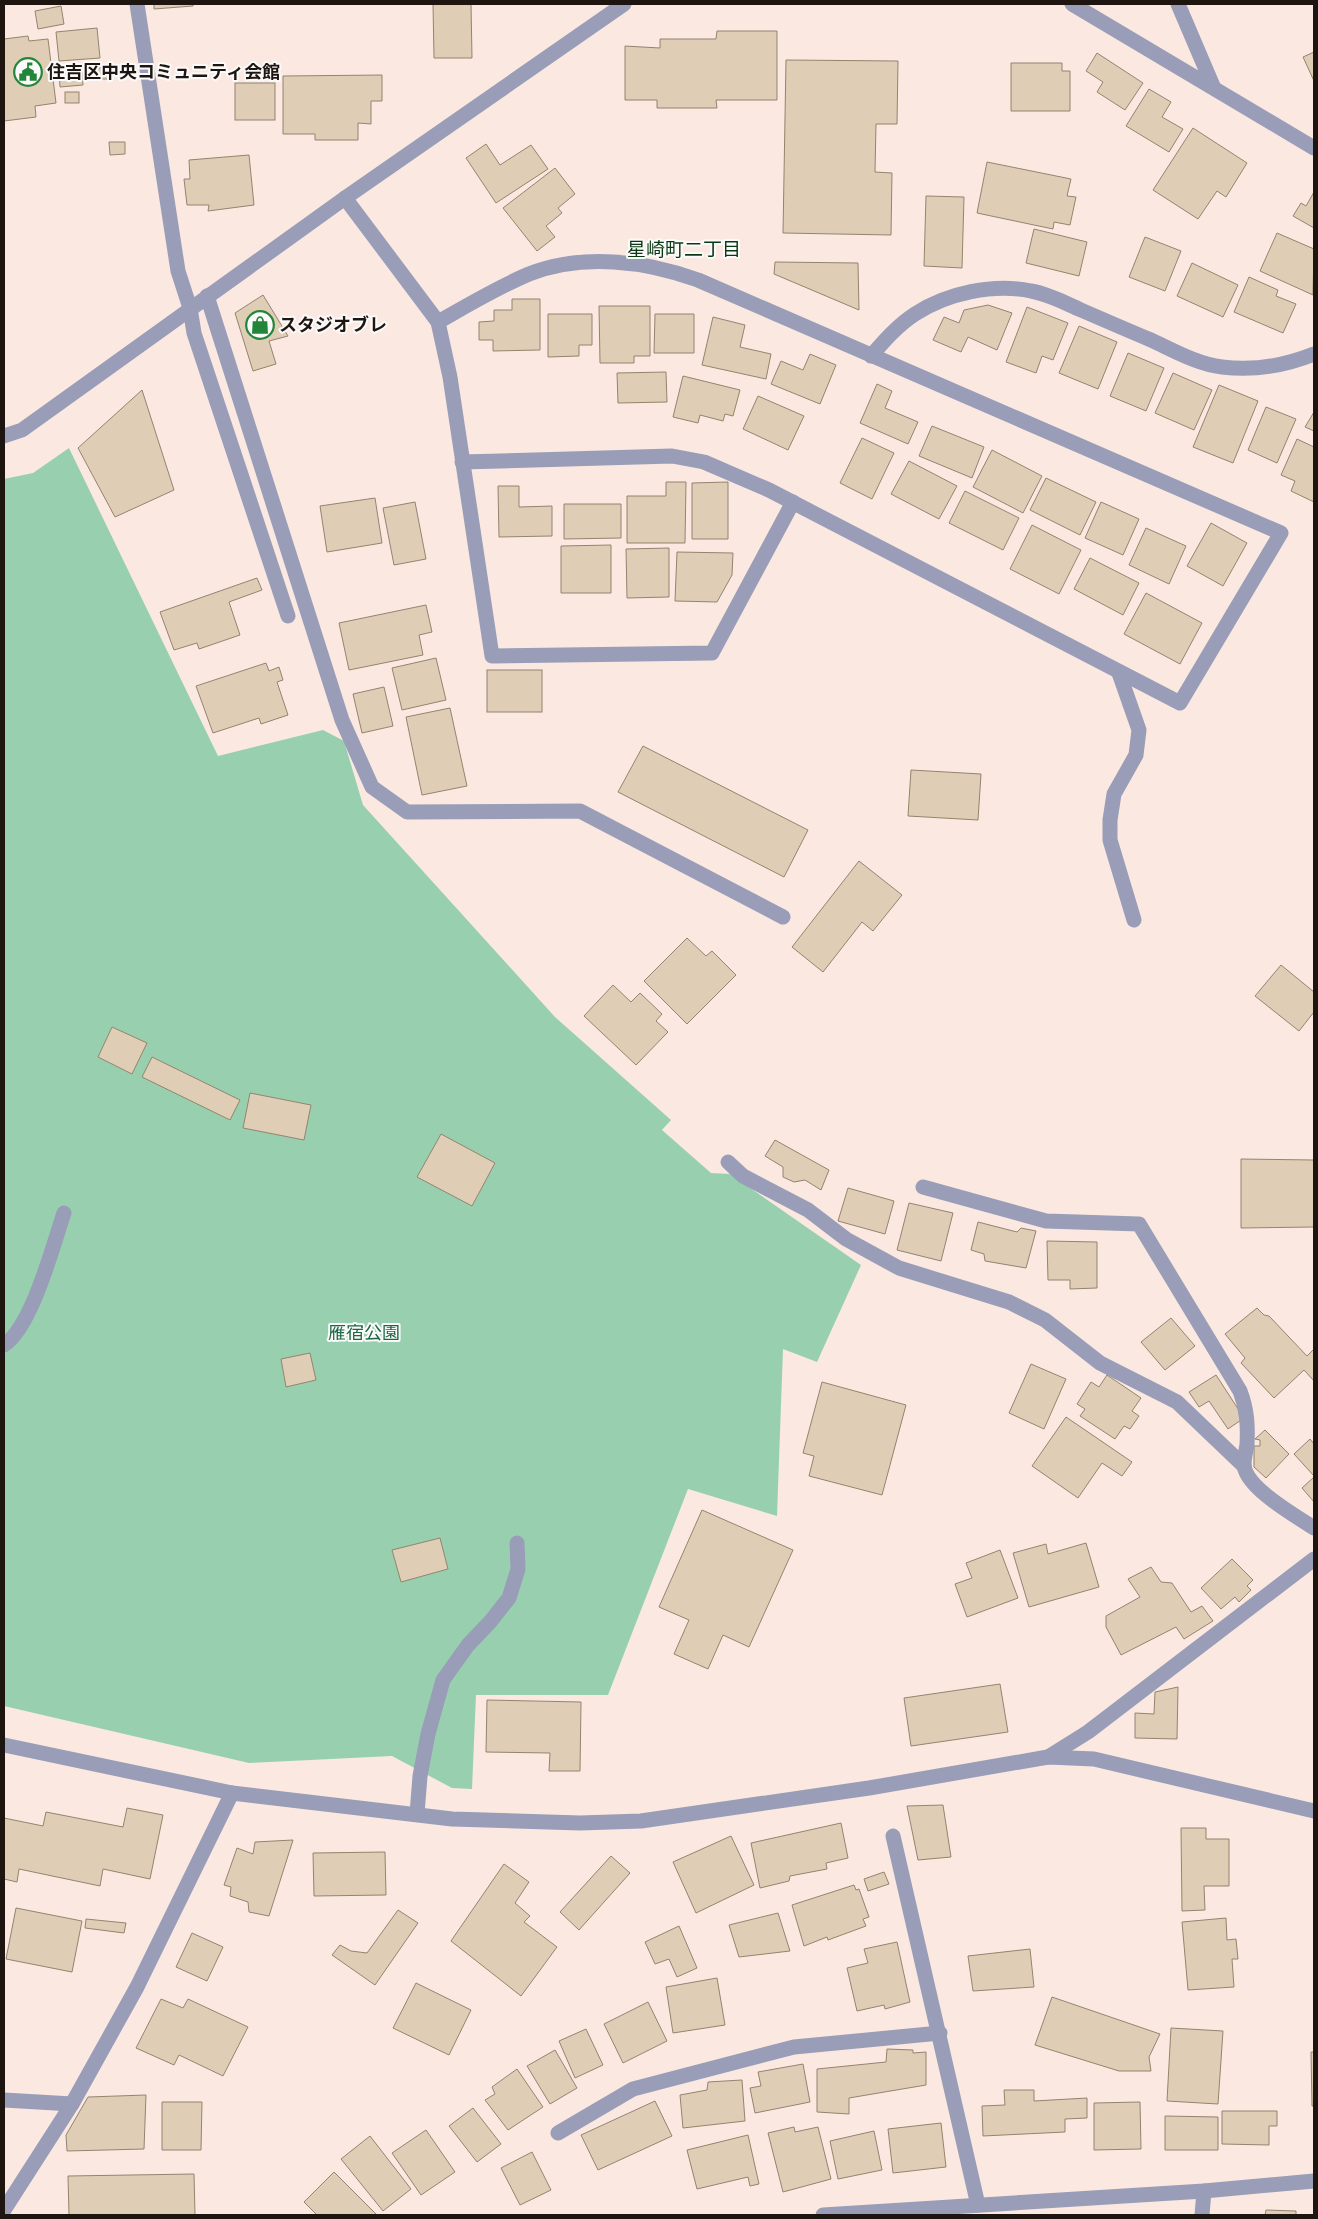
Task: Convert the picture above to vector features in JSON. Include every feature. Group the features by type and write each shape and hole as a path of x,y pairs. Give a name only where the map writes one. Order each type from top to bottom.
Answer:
{"street":[{"path":"137,4 178,271 190,308 194,333 288,616"},
{"path":"1072,4 1213,86 1314,148"},
{"path":"1178,4 1213,86"},
{"path":"4,436 22,430 190,308 618,6"},
{"path":"345,198 438,322 450,377 492,656 712,653 793,502"},
{"path":"438,322 530,274 564,264 636,263 667,269 698,280 1280,533 1180,703 793,502 730,472 704,462 672,456 462,462"},
{"path":"871,356 893,331 915,314 941,300 972,292 1001,288 1031,291 1057,299 1191,358 1220,366 1256,368 1292,363 1314,354"},
{"path":"207,296 342,720 372,788 407,812 580,811 783,917"},
{"path":"1119,673 1139,730 1136,755 1114,794 1110,820 1110,840 1134,920"},
{"path":"728,1162 743,1176 808,1210 846,1239 899,1268 1009,1302 1045,1320 1100,1363 1177,1402 1244,1466 1251,1481 1275,1502 1314,1528"},
{"path":"923,1187 1046,1220 1139,1224 1240,1391 1246,1408 1244,1466"},
{"path":"4,1345 22,1324 33,1301 64,1213"},
{"path":"417,1814 420,1776 428,1734 443,1680 468,1645 510,1598 518,1569 518,1543"},
{"path":"1048,1757 1088,1732 1314,1559"},
{"path":"4,1745 232,1793 452,1819 580,1823 641,1821 869,1788 1048,1757 1094,1759 1314,1811"},
{"path":"4,2210 72,2104 137,1987 232,1793"},
{"path":"893,1836 940,2033 978,2205"},
{"path":"558,2133 633,2089 794,2047 940,2033"},
{"path":"4,2100 72,2104"},
{"path":"823,2215 1204,2191 1314,2181"},
{"path":"1202,2215 1204,2191"}],"green space":[{"name":"雁宿公園","path":"69,448 218,756 323,730 344,741 363,805 555,1017 671,1120 662,1130 711,1173 730,1174 861,1265 817,1362 783,1349 777,1516 688,1489 608,1695 476,1695 472,1789 452,1788 392,1756 249,1763 4,1706 4,479 33,473"}],"building":[{"path":"154,4 193,4 193,6 154,9"},
{"path":"433,4 471,4 472,58 434,58"},
{"path":"61,6 64,24 38,29 35,11"},
{"path":"97,28 100,58 59,61 56,32"},
{"path":"717,31 777,31 777,100 716,100 717,108 657,108 657,100 625,100 625,46 660,48 660,39 716,39"},
{"name":"住吉区中央コミュニティ会館","path":"28,36 29,41 48,39 56,103 35,106 36,117 4,121 4,39"},
{"path":"1314,52 1314,81 1303,57"},
{"path":"1097,53 1143,83 1125,110 1097,92 1103,82 1086,71"},
{"path":"786,60 898,61 897,124 876,124 875,172 892,173 891,235 783,233"},
{"path":"1011,63 1062,63 1062,71 1070,71 1070,111 1011,111"},
{"path":"92,68 111,68 111,79 92,79"},
{"path":"82,71 83,85 60,87 59,72"},
{"path":"382,75 382,101 371,101 371,124 358,123 358,140 315,140 315,134 283,134 283,76"},
{"path":"235,83 275,83 275,120 235,120"},
{"path":"1149,89 1171,102 1162,117 1183,129 1169,152 1126,126"},
{"path":"65,92 79,92 79,103 65,103"},
{"path":"1193,128 1247,163 1226,197 1217,191 1198,219 1153,190"},
{"path":"109,142 125,142 125,154 110,155"},
{"path":"486,144 500,165 531,145 548,169 496,203 466,158"},
{"path":"249,155 254,205 208,211 209,205 187,205 184,179 190,179 189,160"},
{"path":"987,162 1071,179 1067,196 1076,197 1070,225 1054,222 1053,229 977,213"},
{"path":"555,168 575,194 558,208 562,213 546,226 555,237 537,251 503,208"},
{"path":"1314,192 1314,228 1293,216 1301,203 1306,206"},
{"path":"926,196 964,197 962,268 924,266"},
{"path":"1034,229 1087,242 1079,276 1026,263"},
{"path":"1277,233 1314,249 1313,295 1260,271"},
{"path":"1145,237 1181,251 1165,291 1129,277"},
{"path":"775,262 858,263 859,310 774,274"},
{"path":"1192,263 1238,285 1223,317 1177,296"},
{"path":"1249,277 1278,290 1276,296 1296,304 1283,333 1234,312"},
{"name":"スタジオブレ","path":"263,295 288,336 269,341 276,364 253,371 235,313"},
{"path":"512,299 540,299 540,350 493,351 493,340 479,340 479,322 494,321 494,310 512,310"},
{"path":"988,305 1012,313 997,350 968,337 961,352 933,340 944,317 959,323 964,310"},
{"path":"599,306 650,306 650,356 634,356 634,363 600,363"},
{"path":"1027,307 1068,323 1053,360 1042,356 1036,373 1006,362"},
{"path":"548,314 592,314 592,345 579,345 579,356 548,357"},
{"path":"655,314 694,314 694,353 654,353"},
{"path":"713,317 745,325 740,347 771,354 766,379 702,365"},
{"path":"1079,326 1117,342 1098,389 1059,373"},
{"path":"1128,353 1164,368 1146,411 1110,396"},
{"path":"810,354 836,365 820,404 771,384 781,361 803,370"},
{"path":"666,372 667,402 618,403 617,373"},
{"path":"1173,373 1212,390 1194,430 1155,413"},
{"path":"683,376 740,390 733,416 725,414 723,421 700,415 698,423 673,417"},
{"path":"877,384 892,391 885,408 918,422 908,444 860,423"},
{"path":"1219,385 1258,401 1233,463 1193,447"},
{"path":"142,390 174,490 115,517 78,448"},
{"path":"758,396 804,416 788,450 743,429"},
{"path":"1266,407 1296,419 1277,463 1248,450"},
{"path":"1314,412 1314,431 1305,427"},
{"path":"932,426 984,447 972,478 919,456"},
{"path":"862,438 894,453 872,499 840,483"},
{"path":"1297,439 1314,447 1314,502 1291,491 1295,481 1281,475"},
{"path":"992,450 1042,476 1023,513 973,487"},
{"path":"909,461 957,486 939,519 891,494"},
{"path":"1046,478 1096,502 1080,535 1030,510"},
{"path":"666,482 686,482 685,543 627,543 627,496 666,496"},
{"path":"728,482 728,539 692,539 692,483"},
{"path":"498,486 519,486 519,507 552,506 552,536 499,537"},
{"path":"965,491 1019,518 1003,550 949,523"},
{"path":"375,498 382,543 327,552 320,506"},
{"path":"415,502 426,559 394,565 383,508"},
{"path":"1101,502 1139,519 1123,555 1085,538"},
{"path":"564,504 621,504 621,538 564,539"},
{"path":"1211,523 1247,543 1223,586 1187,566"},
{"path":"1032,525 1081,550 1059,594 1010,569"},
{"path":"1146,528 1186,546 1169,584 1129,565"},
{"path":"611,545 611,593 561,593 561,546"},
{"path":"669,548 669,597 627,598 626,549"},
{"path":"677,552 733,553 732,575 717,602 675,601"},
{"path":"1090,558 1139,583 1123,615 1074,589"},
{"path":"257,578 262,590 229,602 240,635 199,649 197,643 174,650 160,612"},
{"path":"1146,593 1202,623 1180,664 1124,634"},
{"path":"426,605 432,632 419,635 423,655 349,670 339,623"},
{"path":"436,658 446,700 402,710 392,668"},
{"path":"266,663 269,671 279,667 283,680 277,682 288,715 261,724 259,718 213,733 196,686"},
{"path":"487,670 542,670 542,712 487,712"},
{"path":"384,687 393,726 362,733 353,694"},
{"path":"450,708 467,786 422,795 406,717"},
{"path":"643,746 808,830 784,877 618,792"},
{"path":"911,770 981,774 978,820 908,816"},
{"path":"859,861 902,895 873,931 862,922 823,972 792,947"},
{"path":"687,938 706,956 712,951 736,975 687,1024 644,981"},
{"path":"1281,965 1314,992 1314,1012 1299,1031 1255,996"},
{"path":"613,985 631,1002 640,993 662,1014 656,1021 668,1032 636,1065 584,1016"},
{"path":"112,1027 147,1043 132,1074 98,1057"},
{"path":"152,1057 240,1100 230,1120 142,1077"},
{"path":"250,1093 311,1105 304,1140 243,1128"},
{"path":"441,1134 495,1163 472,1206 417,1177"},
{"path":"775,1140 829,1170 821,1190 805,1180 794,1182 783,1177 783,1167 765,1156"},
{"path":"1241,1159 1314,1160 1314,1227 1241,1228"},
{"path":"848,1188 894,1201 885,1234 838,1221"},
{"path":"909,1203 953,1213 941,1261 897,1250"},
{"path":"978,1222 1017,1232 1021,1228 1036,1231 1026,1268 985,1261 984,1254 971,1250"},
{"path":"1047,1241 1097,1242 1097,1288 1070,1289 1070,1280 1048,1280"},
{"path":"1257,1308 1264,1315 1269,1316 1307,1356 1314,1349 1314,1381 1304,1370 1274,1398 1241,1363 1245,1358 1225,1334"},
{"path":"1171,1318 1195,1346 1165,1370 1141,1342"},
{"path":"310,1353 316,1380 286,1387 281,1359"},
{"path":"1031,1364 1066,1379 1044,1429 1009,1413"},
{"path":"1107,1375 1141,1398 1132,1411 1139,1416 1130,1429 1124,1426 1115,1439 1080,1416 1085,1409 1077,1404 1091,1382 1099,1387"},
{"path":"1216,1375 1244,1418 1228,1429 1209,1401 1199,1407 1189,1392"},
{"path":"822,1382 906,1405 882,1495 809,1476 814,1456 803,1453"},
{"path":"1066,1417 1132,1462 1122,1476 1102,1463 1078,1498 1032,1466"},
{"path":"1265,1430 1289,1454 1266,1478 1254,1467 1254,1446 1260,1446 1260,1440 1255,1439"},
{"path":"1310,1439 1314,1444 1314,1476 1294,1454"},
{"path":"1314,1477 1314,1502 1302,1488"},
{"path":"702,1510 793,1550 749,1647 723,1635 708,1669 674,1654 689,1620 659,1607"},
{"path":"440,1538 448,1569 401,1582 392,1550"},
{"path":"1086,1543 1099,1587 1029,1607 1013,1553 1046,1544 1048,1554"},
{"path":"1000,1550 1018,1598 967,1617 955,1584 972,1578 966,1563"},
{"path":"1232,1559 1253,1580 1247,1586 1251,1590 1239,1602 1235,1597 1221,1609 1201,1588"},
{"path":"1151,1567 1161,1582 1172,1583 1191,1612 1202,1606 1213,1621 1184,1639 1176,1627 1121,1655 1106,1627 1106,1616 1140,1597 1128,1579"},
{"path":"1000,1684 1008,1732 911,1746 904,1698"},
{"path":"1178,1687 1177,1739 1135,1738 1135,1713 1154,1714 1155,1692"},
{"path":"487,1700 581,1702 580,1771 549,1771 550,1753 486,1752"},
{"path":"943,1805 951,1857 918,1860 907,1806"},
{"path":"127,1808 163,1815 150,1879 103,1869 100,1886 19,1869 17,1882 4,1879 4,1818 43,1826 46,1812 123,1827"},
{"path":"841,1823 848,1858 826,1863 827,1869 790,1876 789,1881 760,1888 751,1843"},
{"path":"1181,1828 1206,1828 1206,1839 1229,1839 1229,1886 1204,1886 1205,1910 1182,1911"},
{"path":"731,1836 754,1885 696,1913 673,1862"},
{"path":"293,1840 269,1916 249,1912 248,1902 230,1896 231,1887 224,1885 237,1848 253,1854 255,1842"},
{"path":"385,1852 386,1895 314,1896 313,1853"},
{"path":"611,1856 630,1873 579,1930 560,1912"},
{"path":"504,1864 529,1882 515,1903 530,1916 524,1922 557,1947 521,1996 451,1941"},
{"path":"884,1872 889,1884 868,1891 864,1879"},
{"path":"854,1885 856,1890 859,1889 869,1917 863,1919 866,1926 828,1940 827,1937 804,1946 792,1905"},
{"path":"16,1908 82,1921 72,1972 6,1959"},
{"path":"398,1910 418,1923 375,1985 332,1955 340,1945 351,1951 367,1953"},
{"path":"778,1913 790,1951 739,1957 729,1925"},
{"path":"1226,1918 1227,1940 1236,1939 1238,1959 1232,1959 1234,1987 1188,1990 1182,1922"},
{"path":"86,1919 126,1923 124,1933 85,1928"},
{"path":"679,1926 697,1968 677,1977 669,1959 655,1964 645,1942"},
{"path":"192,1933 223,1947 207,1981 176,1967"},
{"path":"897,1942 910,2002 885,2009 884,2005 857,2011 847,1968 868,1963 864,1949"},
{"path":"1030,1949 1034,1987 973,1991 968,1956"},
{"path":"717,1978 725,2025 673,2033 666,1987"},
{"path":"416,1983 471,2010 449,2055 393,2028"},
{"path":"1052,1997 1160,2034 1149,2057 1151,2071 1119,2071 1035,2045"},
{"path":"161,1999 183,2008 188,1999 248,2027 223,2076 179,2055 174,2065 136,2048"},
{"path":"648,2002 667,2041 623,2063 604,2024"},
{"path":"1171,2028 1223,2031 1218,2104 1167,2101"},
{"path":"586,2029 603,2065 575,2078 559,2041"},
{"path":"887,2049 913,2050 913,2053 926,2052 926,2085 849,2098 849,2114 817,2112 817,2069 886,2062"},
{"path":"555,2050 577,2088 550,2104 527,2066"},
{"path":"1311,2052 1314,2052 1314,2106 1312,2106"},
{"path":"803,2064 810,2102 755,2113 750,2088 761,2086 758,2072"},
{"path":"517,2069 543,2107 508,2130 485,2100 495,2094 492,2087"},
{"path":"742,2080 745,2121 683,2128 680,2095 707,2090 708,2082"},
{"path":"1004,2090 1034,2090 1034,2101 1087,2098 1087,2118 1065,2119 1065,2132 983,2136 982,2106 1005,2105"},
{"path":"146,2095 144,2149 67,2151 66,2135 88,2097"},
{"path":"655,2101 672,2136 598,2170 581,2135"},
{"path":"162,2102 202,2102 201,2150 162,2150"},
{"path":"1140,2102 1141,2149 1094,2150 1094,2103"},
{"path":"473,2108 501,2144 477,2162 449,2126"},
{"path":"1222,2111 1277,2111 1277,2126 1269,2126 1269,2145 1222,2144"},
{"path":"1165,2116 1218,2117 1218,2150 1165,2150"},
{"path":"941,2123 946,2167 893,2173 888,2129"},
{"path":"794,2127 795,2132 818,2127 831,2179 783,2192 768,2133"},
{"path":"426,2130 455,2172 421,2195 392,2153"},
{"path":"874,2131 882,2170 838,2179 830,2141"},
{"path":"748,2135 759,2184 750,2186 748,2177 697,2189 687,2150"},
{"path":"370,2136 411,2189 383,2211 341,2159"},
{"path":"532,2152 551,2190 520,2205 501,2168"},
{"path":"334,2172 377,2215 317,2215 304,2202"},
{"path":"194,2174 195,2215 69,2215 68,2176"},
{"path":"1266,2210 1296,2211 1296,2215 1265,2215"}],"place":[{"name":"住吉区中央コミュニティ会館","path":"28,72"},
{"name":"スタジオブレ","path":"260,325"}],"district":[{"name":"星崎町二丁目","path":"684,249"}]}
